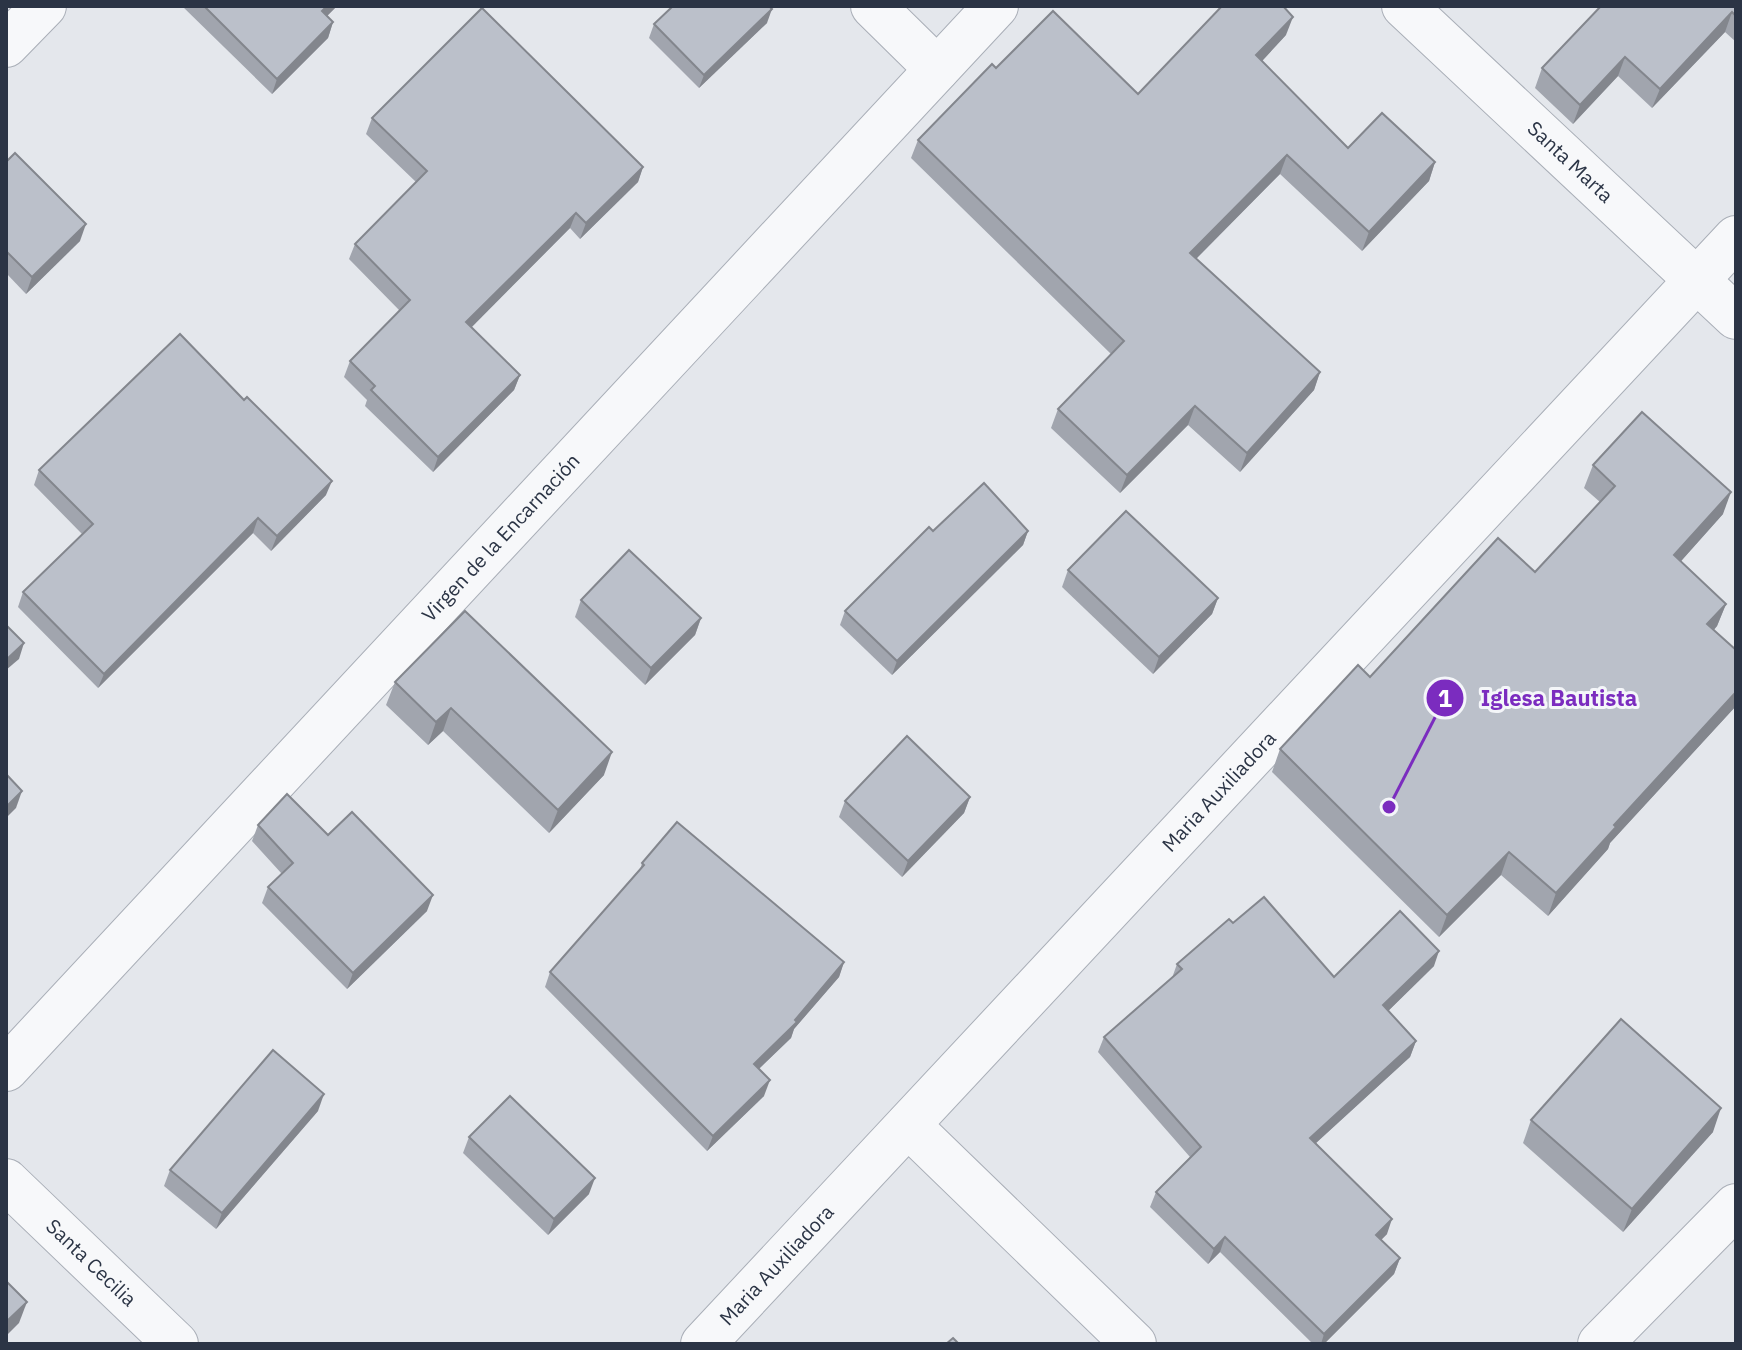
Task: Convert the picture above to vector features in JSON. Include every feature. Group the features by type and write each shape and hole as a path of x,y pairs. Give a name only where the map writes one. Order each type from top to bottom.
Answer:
{"street":[{"path":"6,45 44,6"},
{"path":"873,6 937,69"},
{"name":"Virgen de la Encarnación","path":"6,1069 996,6"},
{"name":"Santa Marta","path":"1404,6 1736,317"},
{"name":"Maria Auxiliadora","path":"703,1344 1736,238"},
{"path":"908,1125 1134,1344"},
{"name":"Santa Cecilia","path":"6,1181 176,1344"},
{"path":"1600,1344 1736,1206"}],"building":[{"path":"204,6 327,6 322,11 333,22 277,79"},
{"path":"673,6 769,6 772,9 704,75 654,24"},
{"path":"1222,6 1283,6 1293,17 1256,55 1348,148 1382,113 1435,162 1369,232 1287,155 1190,253 1320,372 1247,453 1195,406 1127,475 1058,409 1124,341 918,140 992,64 996,68 1053,11 1138,94"},
{"path":"1601,6 1736,6 1736,16 1732,12 1660,89 1625,57 1580,105 1542,68"},
{"path":"482,8 643,167 586,223 576,213 466,322 520,375 438,457 371,390 375,386 350,361 410,300 355,244 427,171 372,118"},
{"path":"15,153 86,224 32,277 6,251 6,162"},
{"path":"180,334 244,400 247,397 332,481 277,536 258,518 104,674 23,592 93,524 39,470"},
{"path":"1642,412 1731,492 1674,555 1726,604 1707,624 1736,650 1736,692 1556,893 1509,852 1447,915 1280,749 1358,665 1370,677 1498,538 1535,572 1615,486 1593,465"},
{"path":"984,483 1028,531 897,661 845,611 929,527 933,531"},
{"path":"1126,511 1218,598 1159,657 1068,570"},
{"path":"629,550 701,618 651,668 581,600"},
{"path":"465,611 612,752 558,810 451,708 436,722 395,682"},
{"path":"6,625 24,643 6,660"},
{"path":"907,736 970,797 908,861 845,801"},
{"path":"6,774 22,791 6,807"},
{"path":"287,794 328,835 352,812 433,895 353,973 268,887 293,863 258,825"},
{"path":"677,822 844,962 795,1020 797,1022 754,1064 770,1080 713,1136 550,972 644,865 642,863"},
{"path":"1264,897 1334,977 1400,911 1439,951 1383,1005 1416,1041 1310,1138 1392,1219 1376,1235 1400,1258 1324,1334 1225,1237 1214,1249 1156,1192 1201,1147 1104,1037 1182,969 1177,964 1229,919 1233,923"},
{"path":"1621,1019 1721,1108 1632,1209 1531,1120"},
{"path":"273,1050 324,1094 222,1213 170,1170"},
{"path":"510,1096 595,1178 554,1219 469,1137"},
{"path":"6,1281 27,1302 6,1322"}],"place":[{"name":"Iglesa Bautista","path":"1389,807"}]}
